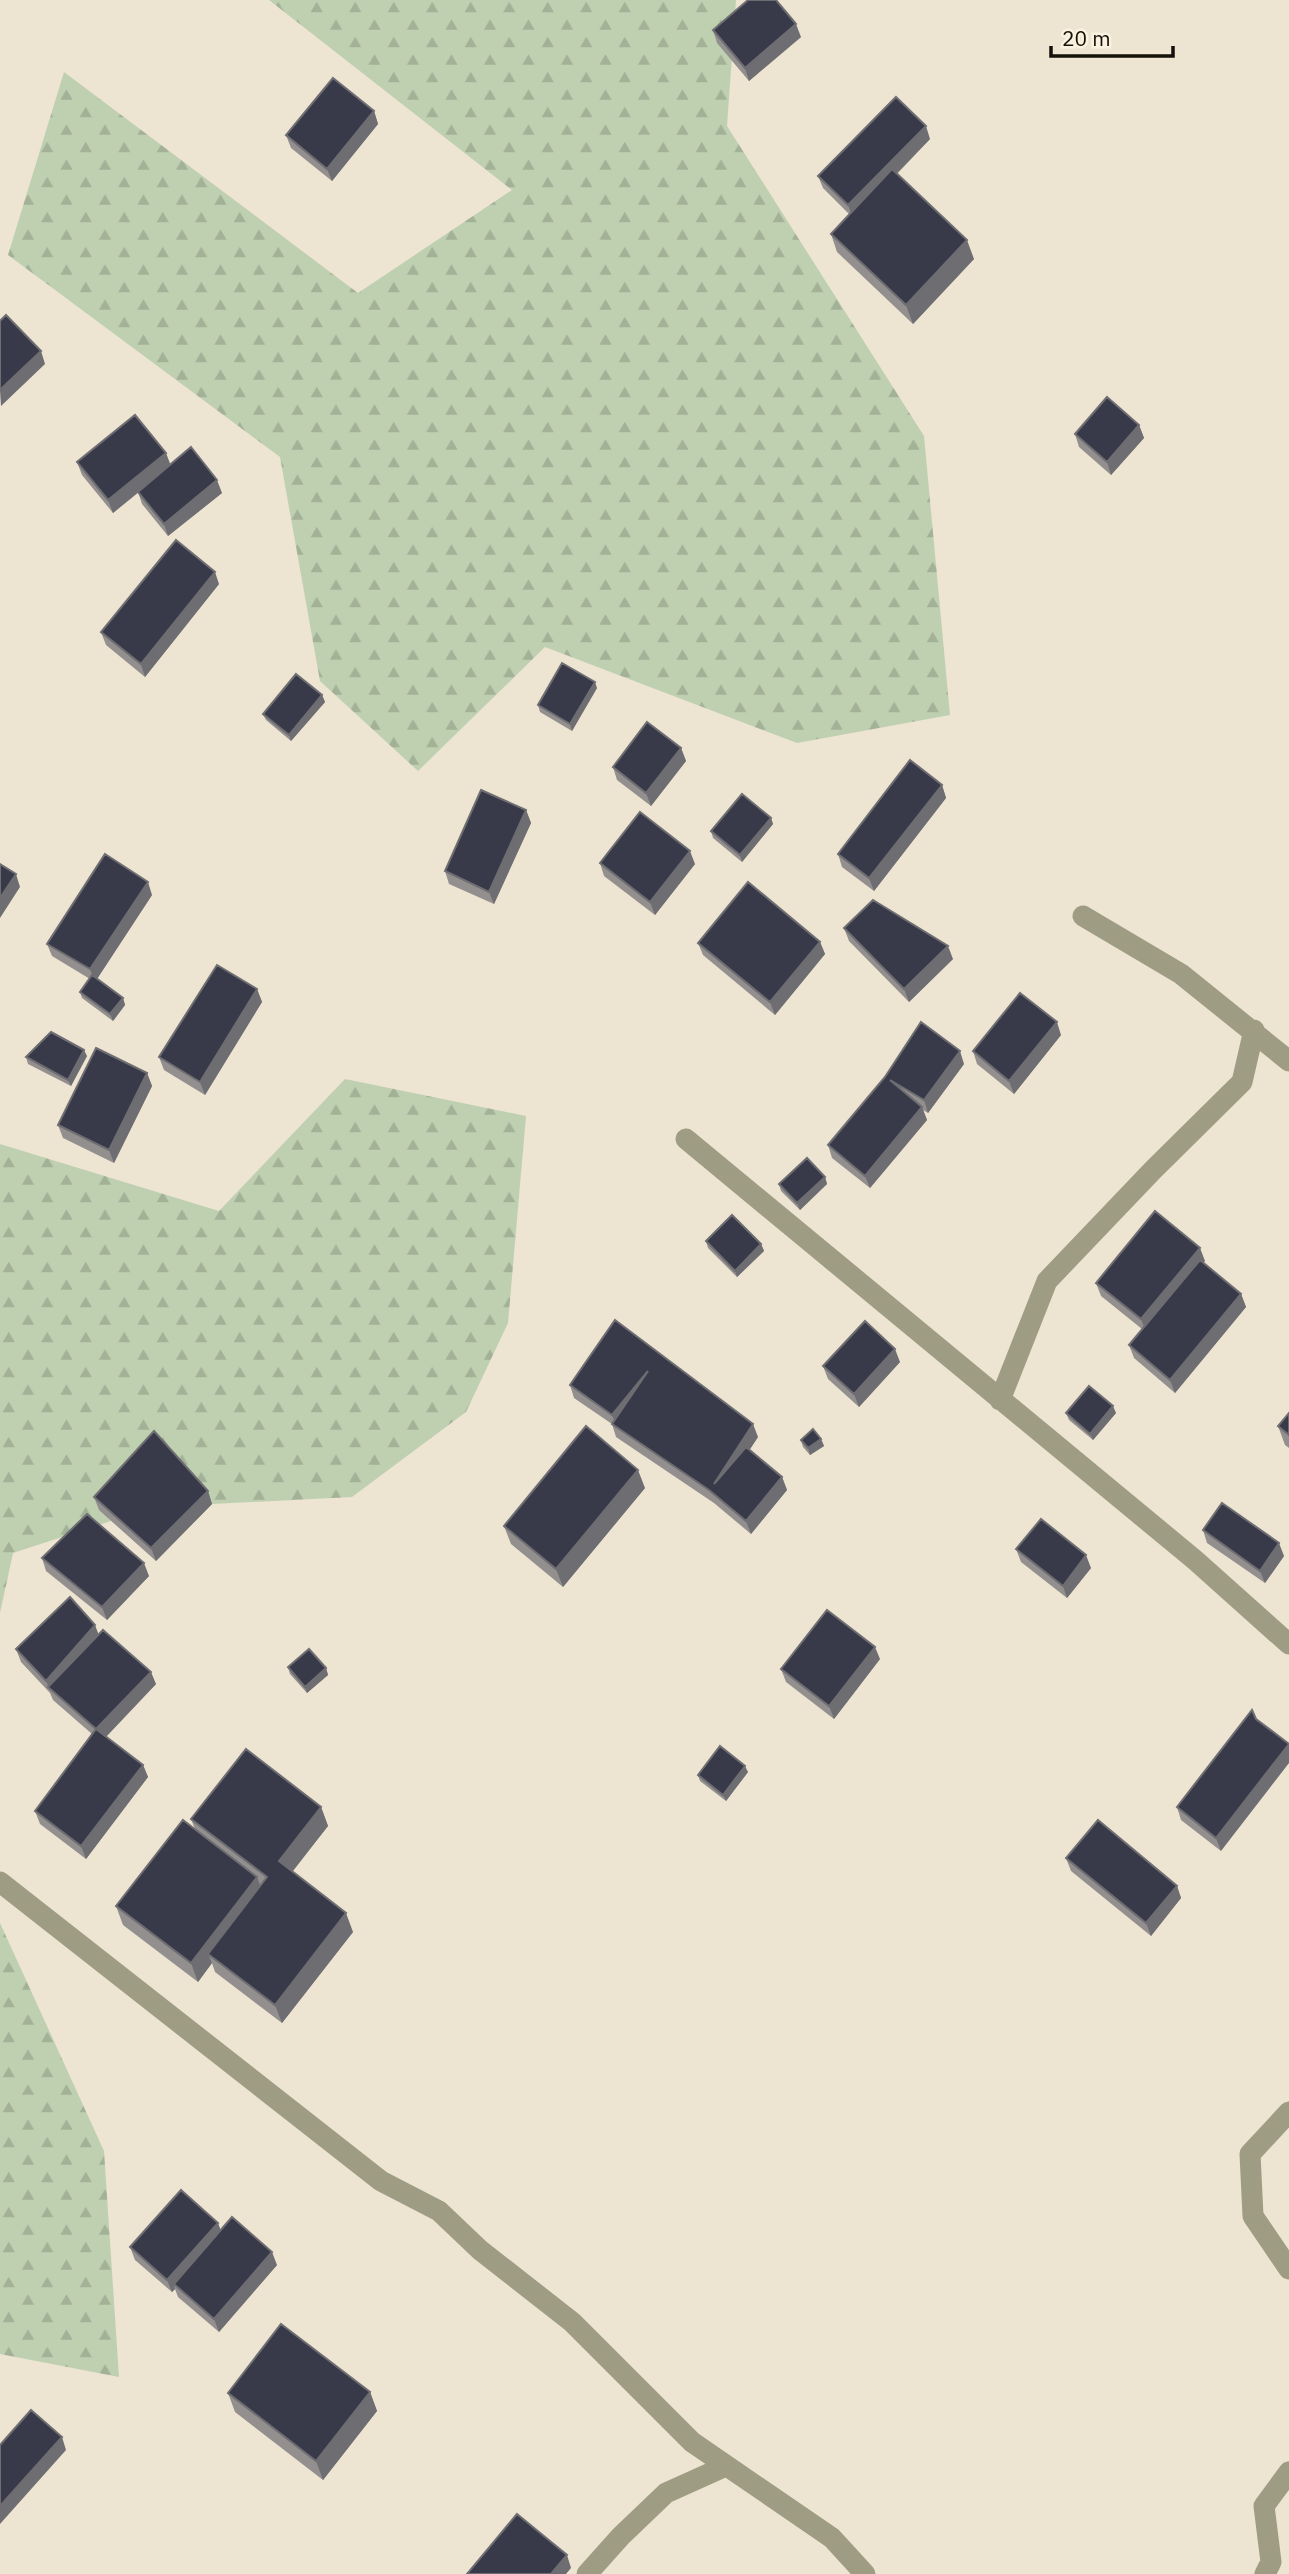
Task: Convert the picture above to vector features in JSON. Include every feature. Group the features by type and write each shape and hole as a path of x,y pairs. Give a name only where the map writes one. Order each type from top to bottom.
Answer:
{"street":[{"path":"1083,916 1181,974 1254,1030 1289,1061"},
{"path":"1000,1400 1047,1281 1242,1082 1254,1030"},
{"path":"686,1139 1195,1560 1289,1644"},
{"path":"0,1882 381,2181 439,2211 480,2250 572,2322 692,2442 832,2538 865,2574"},
{"path":"1289,2112 1250,2154 1253,2216 1289,2269"},
{"path":"587,2574 621,2536 666,2493 726,2466"},
{"path":"1265,2574 1271,2562 1264,2506 1289,2472"}],"green space":[{"path":"269,0 736,0 727,126 924,436 950,715 797,743 545,647 418,771 320,681 280,457 8,255 64,72 358,293 512,190"},
{"path":"345,1079 526,1116 508,1323 466,1412 352,1497 154,1507 13,1553 0,1613 0,1144 219,1211"},
{"path":"0,1923 104,2151 119,2377 0,2354"}],"building":[{"path":"748,0 776,0 796,24 745,68 713,30"},
{"path":"333,78 374,111 327,169 286,135"},
{"path":"896,97 926,126 848,205 818,176"},
{"path":"892,169 967,240 906,305 831,234"},
{"path":"6,315 41,351 0,390 0,321"},
{"path":"1107,397 1139,425 1107,462 1075,434"},
{"path":"135,415 166,453 108,500 77,462"},
{"path":"191,447 217,480 164,524 138,492"},
{"path":"176,540 215,572 141,664 101,632"},
{"path":"562,663 595,682 570,724 538,705"},
{"path":"296,674 322,695 289,735 263,714"},
{"path":"647,722 681,748 646,793 613,767"},
{"path":"910,760 942,785 869,878 838,854"},
{"path":"481,790 526,810 489,892 445,871"},
{"path":"742,794 771,818 740,855 711,831"},
{"path":"640,812 690,851 650,902 600,863"},
{"path":"105,854 148,882 90,969 47,944"},
{"path":"0,864 16,874 0,898"},
{"path":"748,882 820,942 770,1002 698,943"},
{"path":"873,900 948,946 904,989 844,928"},
{"path":"217,965 257,989 200,1082 159,1057"},
{"path":"92,975 123,998 110,1014 80,992"},
{"path":"1020,993 1057,1022 1009,1081 973,1051"},
{"path":"921,1022 960,1051 924,1100 890,1080 922,1107 865,1176 828,1145 885,1077"},
{"path":"51,1032 84,1050 68,1080 26,1057"},
{"path":"96,1048 147,1073 109,1150 58,1125"},
{"path":"807,1158 825,1177 797,1203 779,1184"},
{"path":"1155,1211 1200,1248 1141,1319 1096,1283"},
{"path":"732,1215 761,1244 735,1271 706,1241"},
{"path":"1200,1260 1241,1294 1170,1380 1129,1345"},
{"path":"615,1320 753,1424 714,1484 746,1447 782,1477 746,1521 709,1490 612,1424 648,1371 612,1415 570,1385"},
{"path":"865,1321 895,1349 854,1394 823,1366"},
{"path":"1089,1386 1113,1406 1090,1434 1066,1413"},
{"path":"1289,1413 1289,1435 1278,1426"},
{"path":"586,1426 638,1470 556,1569 504,1526"},
{"path":"813,1429 821,1439 808,1448 801,1440"},
{"path":"154,1431 208,1491 151,1548 94,1497"},
{"path":"1222,1503 1279,1543 1260,1571 1203,1530"},
{"path":"87,1514 144,1563 102,1607 42,1558"},
{"path":"1041,1519 1086,1555 1063,1586 1016,1549"},
{"path":"70,1597 95,1625 46,1681 16,1649"},
{"path":"827,1610 875,1647 829,1706 781,1669"},
{"path":"103,1630 151,1672 96,1729 48,1687"},
{"path":"309,1649 326,1668 305,1687 288,1667"},
{"path":"1252,1710 1256,1719 1289,1744 1216,1838 1177,1807"},
{"path":"96,1729 143,1765 81,1846 35,1811"},
{"path":"720,1746 745,1766 723,1795 698,1775"},
{"path":"246,1749 321,1807 279,1861 346,1913 275,2005 208,1954 267,1877 191,1819"},
{"path":"183,1820 257,1877 191,1963 116,1906"},
{"path":"1098,1820 1177,1886 1146,1923 1066,1858"},
{"path":"181,2190 218,2223 167,2280 130,2247"},
{"path":"232,2217 272,2252 214,2319 174,2284"},
{"path":"281,2324 370,2392 316,2461 228,2393"},
{"path":"31,2410 62,2437 0,2506 0,2445"},
{"path":"517,2514 567,2555 551,2574 467,2574"}]}
